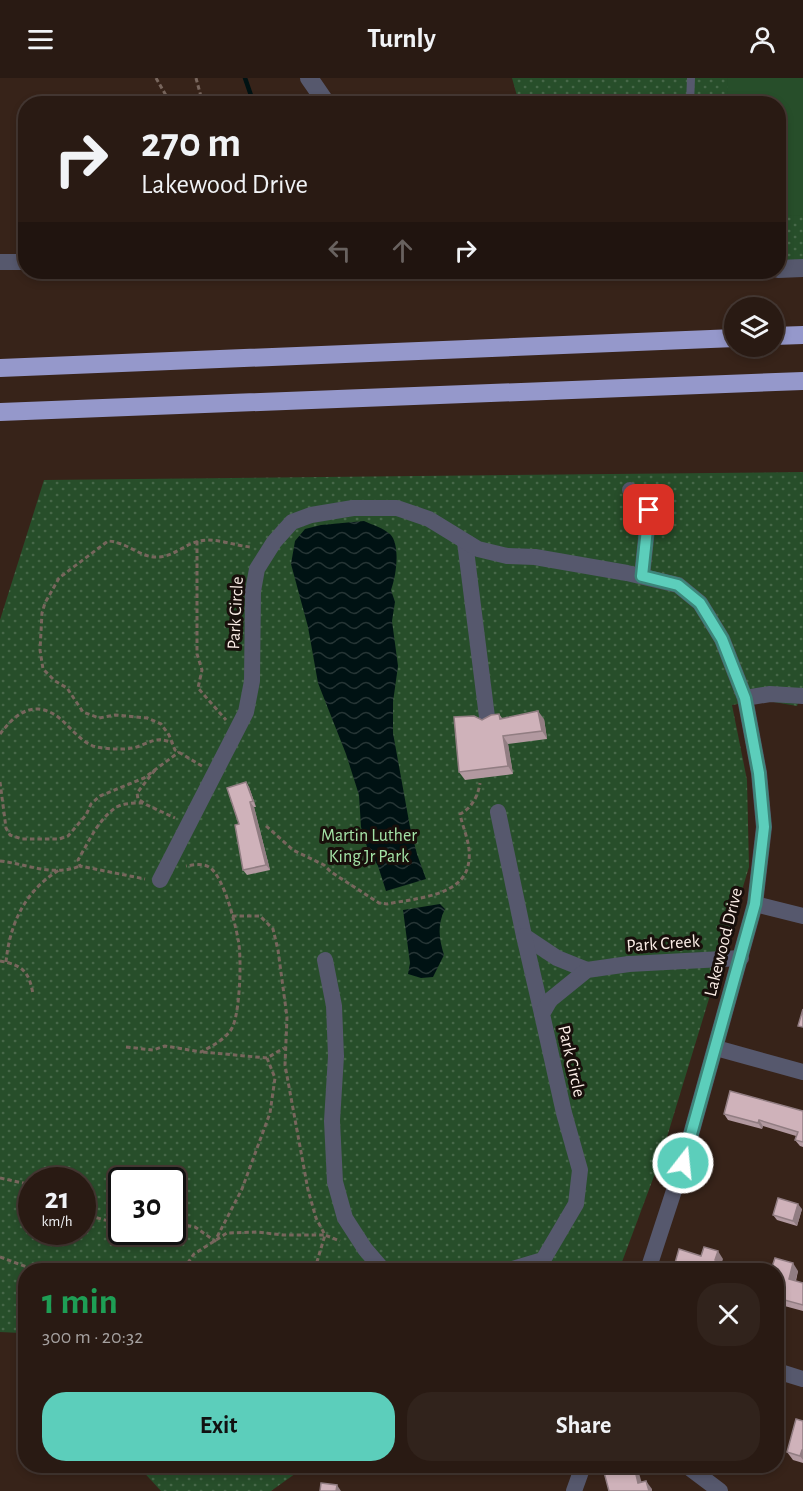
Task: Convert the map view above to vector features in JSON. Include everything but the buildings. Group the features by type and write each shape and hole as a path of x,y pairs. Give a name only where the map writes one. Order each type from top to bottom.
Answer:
{"highway":[{"path":"784,335 803,334"},
{"path":"0,368 724,338"},
{"path":"0,412 803,381"}],"street":[{"path":"309,78 321,96"},
{"path":"0,262 18,262"},
{"path":"786,269 803,268"},
{"path":"630,490 649,510 642,576"},
{"name":"Park Circle","path":"160,880 246,712 252,681 253,591 257,568 274,542 292,522 311,515 353,508 397,508 429,519 478,549 507,556 535,557 642,576"},
{"path":"465,542 487,717"},
{"name":"Lakewood Drive","path":"642,576 678,585 700,603 722,639 745,698 759,773 764,827 755,904 741,958 683,1163 650,1263"},
{"path":"745,698 770,694 803,696"},
{"path":"498,812 542,1014"},
{"path":"755,904 803,916"},
{"path":"524,936 557,958 587,970"},
{"name":"Park Creek","path":"587,970 630,964 741,958"},
{"path":"326,960 333,1006 336,1056 332,1121 335,1182 345,1218 377,1263"},
{"name":"Park Circle","path":"533,1263 543,1260 576,1204 580,1170 564,1113 542,1014 550,1000 587,970"},
{"path":"716,1048 803,1072"},
{"path":"784,1373 803,1379"},
{"path":"574,1491 580,1473"},
{"path":"696,1473 720,1491"}],"lane":[{"path":"691,96 692,78"}],"path":[{"path":"156,78 166,96"},
{"path":"196,78 201,96"},
{"path":"215,774 179,752 161,724 147,718 115,715 99,718 83,712 66,688 43,669 40,650 42,613 45,603 60,578 108,541 120,542 145,555 156,557 178,552 197,541 229,542 250,548 274,542"},
{"path":"197,541 197,654 202,670 198,688 237,732"},
{"path":"0,734 7,725 28,710 39,709 49,711 69,726 83,741 95,747 135,748 155,739 173,743"},
{"path":"0,782 6,828 10,835 22,839 59,839 68,836 86,815 91,804 100,796 144,778 179,752"},
{"path":"156,769 137,793 138,800 189,824"},
{"path":"266,826 293,849 324,865 330,872 378,903 387,904 446,891 457,885 463,877 469,859 467,837 460,814 466,811 478,794 480,783"},
{"path":"80,866 78,860 85,847 115,807 143,803"},
{"path":"171,860 182,866 198,864 209,867 218,876 238,940 238,994 232,1027 219,1042 201,1052"},
{"path":"0,861 15,862 42,871 70,870 80,866 160,880"},
{"path":"6,962 8,939 18,914 34,891 47,878 60,870"},
{"path":"232,916 260,916 273,929 287,1017 285,1048 288,1087 308,1190 316,1218 326,1235 317,1263"},
{"path":"0,961 22,968 30,978 33,994"},
{"path":"126,1047 142,1050 165,1047 267,1058 285,1048"},
{"path":"215,1241 242,1189 270,1113 275,1078 267,1058"},
{"path":"0,1178 18,1182"},
{"path":"186,1225 195,1227 215,1241"},
{"path":"188,1263 194,1254 227,1233 326,1235 365,1249"},
{"path":"0,1257 18,1264"}],"green space":[{"path":"512,78 803,78 803,262 786,263 786,96 517,96"},
{"path":"728,78 803,78 803,216 786,215 786,96 727,96"},
{"name":"Martin Luther King Jr Park","path":"803,472 803,690 797,706 762,700 732,705 747,780 749,867 660,1160 622,1263 18,1263 18,1333 0,1332 0,620 44,480"},
{"path":"144,1473 296,1473 271,1491 161,1491"}],"water":[{"path":"364,521 390,534 396,546 396,569 391,590 395,602 392,621 398,666 393,702 393,733 410,827 426,879 386,891 361,827 359,795 346,754 318,683 308,627 291,564 295,541 305,529 321,525"},
{"path":"440,904 445,909 440,932 444,955 433,977 421,978 408,974 410,963 403,910"}],"waterway":[{"path":"245,78 251,96"}],"route":[{"path":"649,510 642,576 678,585 700,603 722,639 745,698 759,773 764,827 755,904 683,1163"}]}
